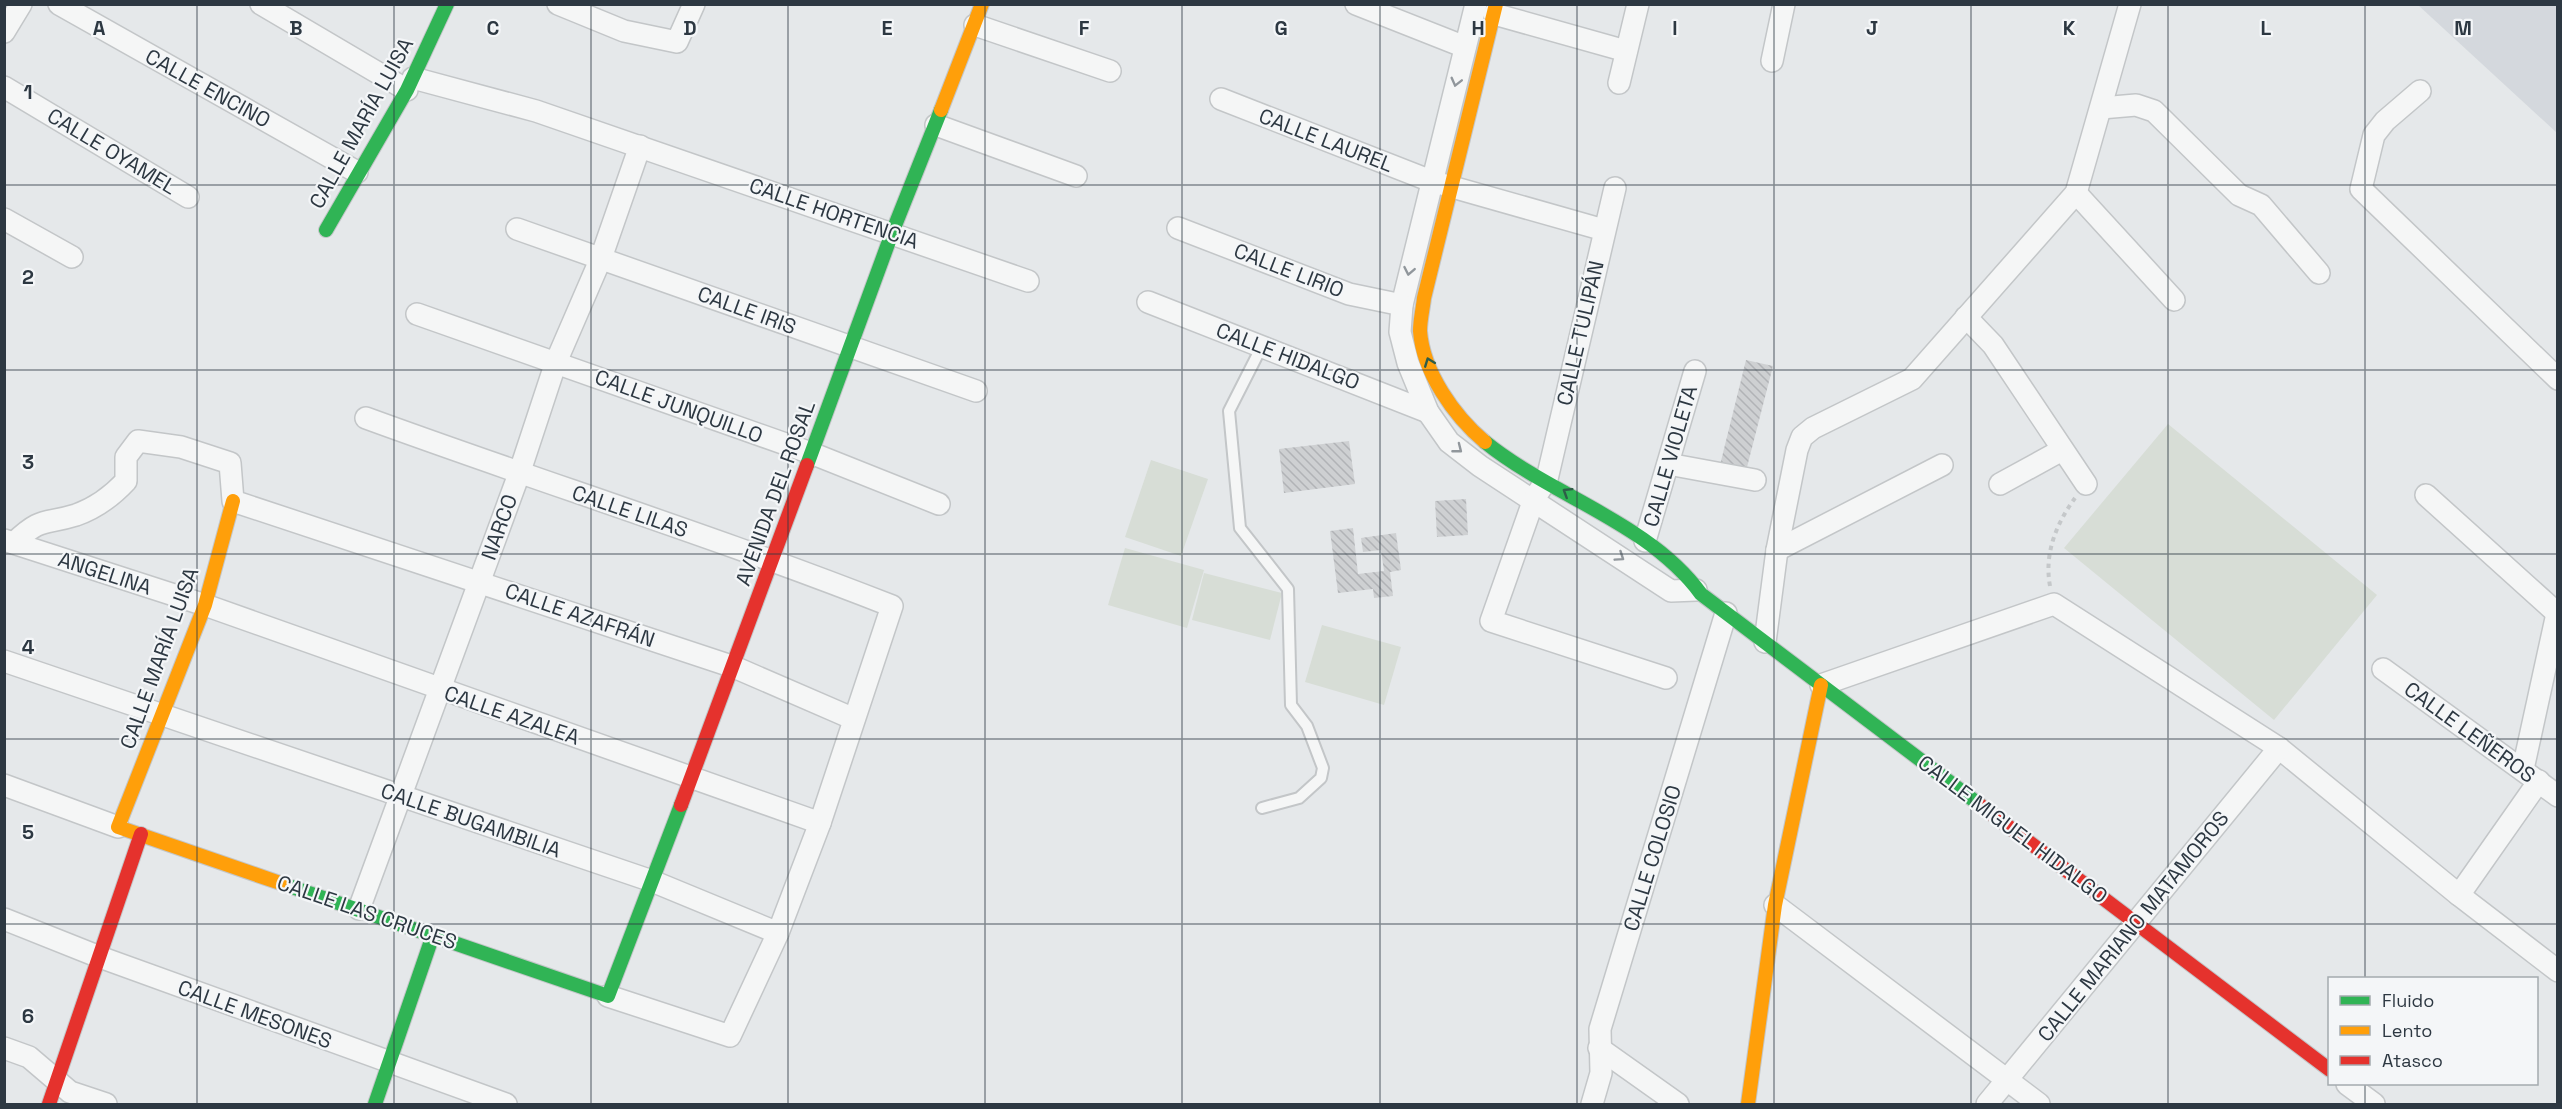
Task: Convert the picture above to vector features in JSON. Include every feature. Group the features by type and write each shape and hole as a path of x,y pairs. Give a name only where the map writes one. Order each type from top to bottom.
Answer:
{"street":[{"name":"CALLE ENCINO","path":"59,4 357,172"},
{"path":"261,4 410,84 536,111 639,146"},
{"name":"CALLE MARÍA LUISA","path":"326,230 357,172 410,84 447,4"},
{"path":"558,4 624,31 677,42 694,4"},
{"name":"AVENIDA DEL ROSAL","path":"608,996 734,668 892,233 982,4"},
{"path":"1356,4 1465,47"},
{"path":"1619,83 1638,4"},
{"path":"1772,61 1784,4"},
{"path":"1765,642 1777,550 1802,437 1813,428 1912,379 2076,193 2130,4"},
{"path":"1626,51 1488,8 1465,47 1402,305 1400,332 1408,363 1428,412 1449,442 1480,466 1534,499 1671,591 1696,590"},
{"name":"CALLE MIGUEL HIDALGO","path":"1488,8 1453,188 1424,298 1420,330 1425,355 1449,405 1466,426 1493,448 1645,541 1684,571 1696,590 2328,1068"},
{"path":"975,25 1110,71"},
{"name":"CALLE OYAMEL","path":"4,87 188,197"},
{"path":"2420,91 2385,121 2374,135 2361,189 2558,379"},
{"name":"CALLE LAUREL","path":"1221,99 1431,182 1604,230"},
{"path":"2100,108 2136,105 2154,111 2239,195 2260,205 2319,273"},
{"path":"936,125 1076,176"},
{"name":"CALLE HORTENCIA","path":"639,146 1028,281"},
{"name":"NARCO","path":"359,909 399,795 519,474 556,362 601,258 639,146"},
{"name":"CALLE TULIPÁN","path":"1547,479 1615,188"},
{"path":"2076,193 2174,300"},
{"path":"4,219 72,256"},
{"name":"CALLE LIRIO","path":"1178,228 1349,294 1402,305"},
{"name":"CALLE IRIS","path":"517,229 976,391"},
{"name":"CALLE HIDALGO","path":"1148,302 1428,412"},
{"name":"CALLE JUNQUILLO","path":"417,314 811,453 939,504"},
{"path":"1966,317 1993,345 2086,484"},
{"name":"CALLE VIOLETA","path":"1645,541 1695,371"},
{"name":"CALLE LILAS","path":"366,417 519,474 773,559 892,606 854,720"},
{"path":"9,541 32,526 76,515 109,499 126,482 126,456 138,441 181,447 230,463 233,501"},
{"path":"2000,484 2062,450"},
{"path":"1668,464 1755,480"},
{"path":"1777,550 1942,465"},
{"path":"1547,479 1534,499 1491,621 1666,678"},
{"path":"2426,495 2557,612 2531,775 2459,895"},
{"name":"CALLE MARÍA LUISA","path":"118,827 205,605 233,501"},
{"name":"CALLE AZAFRÁN","path":"233,501 480,581 734,668 854,720"},
{"name":"ANGELINA","path":"9,541 205,605"},
{"path":"1748,1104 1775,905 1821,685 2054,604 2279,748 2459,895 2558,971"},
{"name":"CALLE AZALEA","path":"205,605 819,824"},
{"name":"CALLE COLOSIO","path":"1592,1104 1601,1073 1600,1029 1726,613"},
{"name":"CALLE BUGAMBILIA","path":"4,661 652,881 778,933"},
{"name":"CALLE LEÑEROS","path":"2383,669 2558,796"},
{"path":"778,933 819,824 854,720"},
{"name":"CALLE MARIANO MATAMOROS","path":"1987,1104 2279,748"},
{"name":"CALLE LAS CRUCES","path":"4,785 118,827 730,1036 778,933"},
{"path":"50,1104 97,956 141,834"},
{"path":"1775,905 2039,1104"},
{"name":"CALLE MESONES","path":"4,919 97,956 506,1104"},
{"path":"375,1104 433,935"},
{"path":"4,1048 29,1057 70,1092 106,1104"},
{"path":"1599,1048 1678,1104"},
{"path":"2350,1085 2374,1104"}],"lane":[{"path":"1262,346 1229,411 1240,528 1288,589 1291,705 1307,726 1323,768 1321,778 1299,798 1262,808"}],"path":[{"path":"2054,604 2046,567 2051,548 2063,514 2086,484"}],"shaded area":[{"path":"2418,5 2557,5 2557,133"},
{"path":"2168,424 2377,595 2274,720 2064,548"},
{"path":"1151,460 1208,479 1181,556 1125,537"},
{"path":"1125,548 1204,570 1187,628 1108,605"},
{"path":"1204,573 1282,593 1270,640 1192,620"},
{"path":"1322,625 1401,647 1384,705 1305,682"}],"building":[{"path":"1746,360 1773,366 1746,471 1720,465"},
{"path":"1349,441 1355,484 1284,493 1279,449"},
{"path":"1466,499 1468,535 1437,537 1435,501"},
{"path":"1353,528 1358,574 1384,571 1381,550 1363,552 1361,538 1396,533 1401,570 1390,572 1393,596 1374,598 1373,589 1338,593 1330,531"}],"traffic: fast":[{"path":"326,230 407,90 447,4"},
{"path":"807,465 892,233 941,110"},
{"path":"1485,442 1540,479 1599,512 1654,548 1679,569 1701,594 1980,805"},
{"path":"283,884 608,996 681,805"},
{"path":"375,1104 433,935"}],"traffic: slow":[{"path":"941,110 982,4"},
{"path":"1485,442 1462,419 1442,392 1427,362 1422,346 1420,323 1424,298 1496,4"},
{"path":"233,501 205,605 118,827 283,884"},
{"path":"1748,1104 1775,905 1821,685"}],"traffic: jam":[{"path":"681,805 807,465"},
{"path":"1980,805 2328,1068"},
{"path":"49,1104 141,834"}]}
